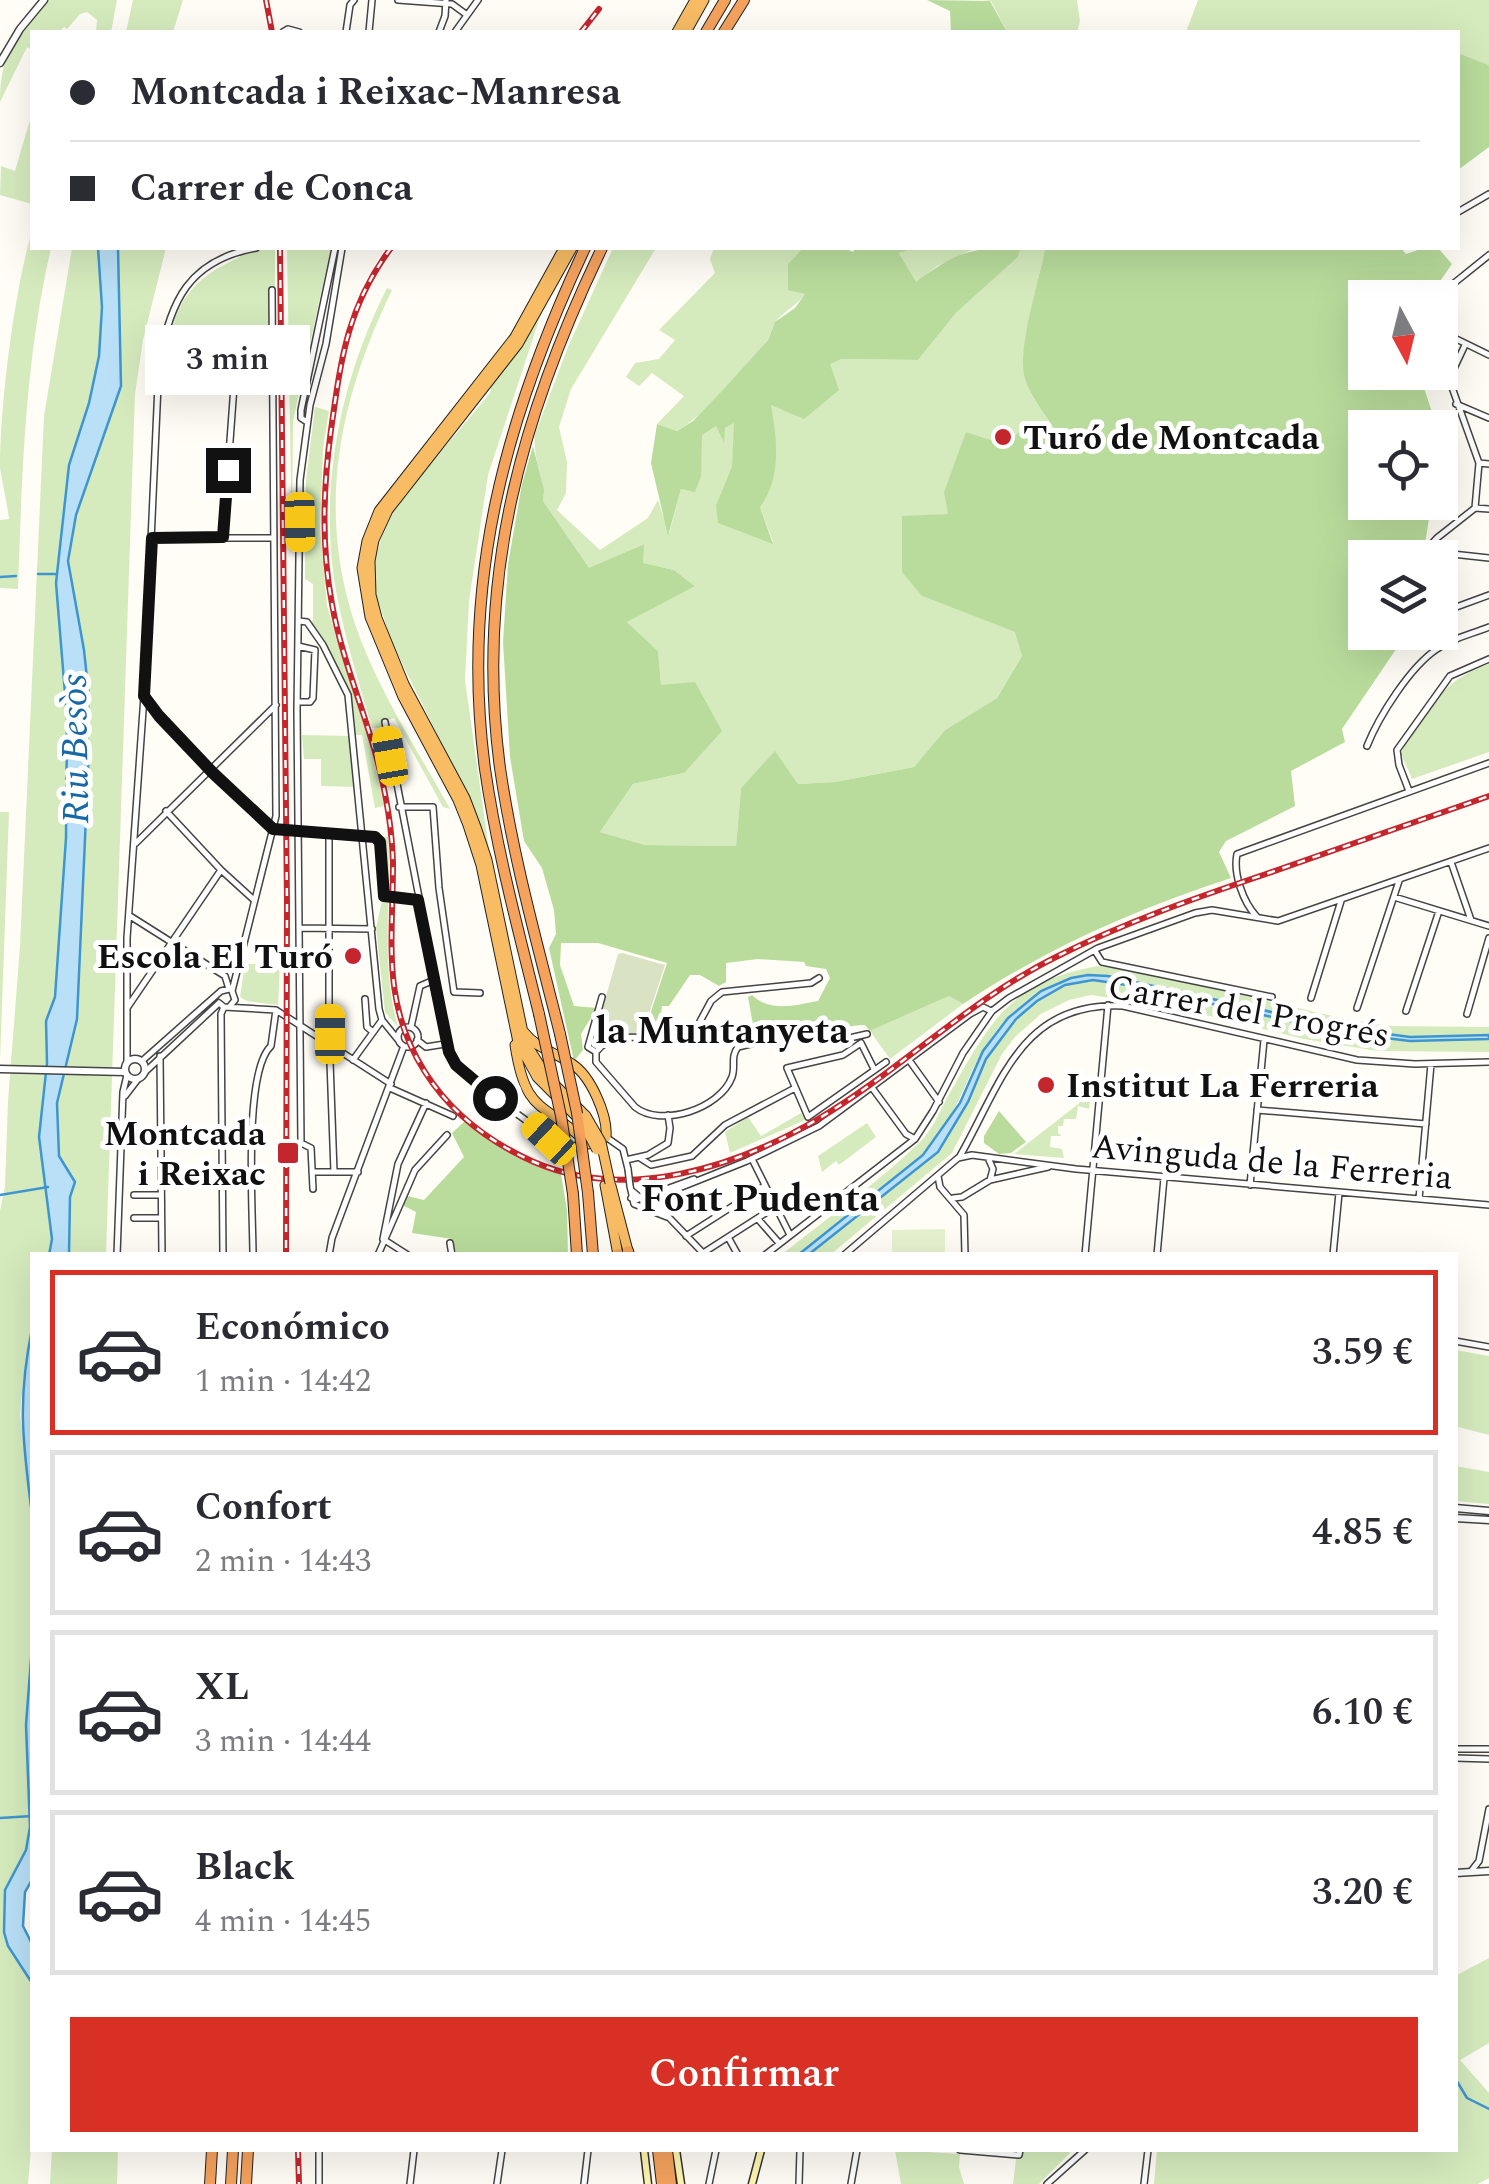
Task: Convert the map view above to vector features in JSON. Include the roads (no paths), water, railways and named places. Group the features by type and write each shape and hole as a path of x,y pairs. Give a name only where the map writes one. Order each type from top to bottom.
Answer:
{"highway":[{"path":"678,30 694,0"},
{"path":"687,30 704,0"},
{"path":"707,30 726,0"},
{"path":"725,30 744,0"},
{"path":"563,250 516,337 379,510 362,568 366,604 375,630 407,707 458,800 477,852 525,1057 542,1082 584,1119"},
{"path":"571,250 518,344 388,510 374,540 369,571 374,608 401,677 465,798 488,860 522,1083 530,1096 585,1143"},
{"path":"578,1252 561,1116 497,838 478,682 480,614 491,515 511,434 540,351 584,250"},
{"path":"593,1252 576,1112 504,794 495,713 493,632 501,548 525,437 554,354 601,250"},
{"path":"516,1024 537,1045 574,1065 587,1081 609,1135"},
{"path":"516,1024 532,1057 599,1136 623,1252"},
{"path":"562,1092 561,1081 567,1076 578,1075 587,1081"},
{"path":"530,1096 532,1085 542,1082"},
{"path":"210,2184 212,2152"},
{"path":"231,2184 233,2152"},
{"path":"247,2184 248,2152"},
{"path":"658,2152 662,2184"},
{"path":"667,2152 670,2184"}],"main road":[{"path":"644,2152 648,2184"},
{"path":"676,2152 681,2184"},
{"path":"752,2184 760,2152"}],"street":[{"path":"0,62 44,0"},
{"path":"346,30 354,0"},
{"path":"369,30 372,0"},
{"path":"398,0 446,2 467,15"},
{"path":"456,30 478,0"},
{"path":"439,30 446,2"},
{"path":"1460,211 1489,194"},
{"path":"117,1252 158,385 168,318 182,292 198,274 222,258 248,250"},
{"path":"313,1189 311,1148 301,1143 298,621 300,480 308,422 300,418 340,250"},
{"path":"1458,280 1489,255"},
{"path":"232,992 276,816 272,290"},
{"path":"1458,341 1489,355"},
{"path":"1466,345 1449,379 1479,463 1475,508"},
{"path":"158,385 274,385"},
{"path":"223,537 234,386"},
{"path":"1456,404 1489,418"},
{"path":"1479,463 1489,464"},
{"path":"1489,509 1475,508 1425,552 1487,558 1489,569"},
{"path":"152,538 274,538"},
{"path":"1458,605 1489,594"},
{"path":"298,621 307,622 323,645 348,695 382,1020 402,1044 412,1046 418,1040"},
{"path":"1366,746 1377,724 1426,657 1451,641 1489,628"},
{"path":"298,646 315,650 313,698 310,702 298,702"},
{"path":"1409,791 1398,750 1450,676 1489,659"},
{"path":"144,696 209,768 273,829 375,837 380,842 384,896 418,900"},
{"path":"134,845 276,705"},
{"path":"142,714 159,716"},
{"path":"384,722 446,1044 456,1065 562,1147 609,1135 623,1149 631,1198 636,1205 670,1218"},
{"path":"1261,920 1247,903 1235,862 1242,850 1489,763"},
{"path":"399,807 433,808 454,992 480,993"},
{"path":"166,810 254,900"},
{"path":"135,817 142,825 152,826"},
{"path":"329,836 334,1172"},
{"path":"768,1252 915,1139 962,1053 992,1011 1094,950 1204,910 1278,921 1489,848"},
{"path":"1451,862 1471,920"},
{"path":"126,1010 221,870"},
{"path":"1357,1008 1399,881"},
{"path":"1394,897 1489,926"},
{"path":"1310,998 1341,901"},
{"path":"1237,914 1247,903"},
{"path":"1406,1012 1440,912"},
{"path":"1,1068 126,1068 142,1061 223,1003 235,1000 225,976 130,916"},
{"path":"299,928 372,929"},
{"path":"1467,1014 1489,938"},
{"path":"1094,950 1102,962 1272,997"},
{"path":"431,965 448,962"},
{"path":"819,978 811,983 722,992 711,1001 690,1040 616,1040 602,1044 596,1052 596,1062 634,1107 641,1112 668,1115 694,1112 714,1097 731,1079 733,1054 738,1047 797,1033 832,1042 859,1040"},
{"path":"410,1028 420,986 434,980"},
{"path":"224,1252 221,990 232,992 251,1007"},
{"path":"596,1052 587,1043 602,997"},
{"path":"365,998 367,1026 373,1032"},
{"path":"124,1098 160,1056 223,1003 276,1010 391,1086 453,1116"},
{"path":"1085,1252 1108,1005"},
{"name":"Carrer del Progrés","path":"958,1158 1011,1057 1030,1037 1071,1011 1108,1005 1150,1012 1356,1060 1489,1062"},
{"path":"702,1252 656,1200 819,1126 970,1014 983,1006 992,1011"},
{"path":"253,1252 252,1100 264,1052 271,1046 276,1010"},
{"path":"352,1060 382,1020"},
{"path":"330,1252 391,1086 402,1030 416,1031 418,1040 426,1047 446,1044"},
{"path":"867,1034 843,1055 787,1068 808,1117 886,1062"},
{"path":"859,1040 875,1070"},
{"path":"1250,1184 1264,1040"},
{"path":"160,1056 162,1252"},
{"path":"910,1060 938,1102"},
{"path":"142,1061 145,1072"},
{"path":"1419,1199 1431,1064"},
{"path":"126,1068 138,1079"},
{"path":"640,1158 654,1165 692,1156 725,1125 795,1088"},
{"path":"873,1088 906,1134 915,1139"},
{"path":"383,1239 398,1164 426,1103"},
{"path":"1257,1110 1426,1124"},
{"path":"626,1160 640,1158 668,1143 668,1115"},
{"path":"122,1136 253,1136"},
{"path":"379,1252 415,1170 447,1136"},
{"name":"Avinguda de la Ferreria","path":"958,1158 972,1155 1164,1178 1489,1204"},
{"path":"847,1252 958,1158"},
{"path":"986,1158 993,1169 990,1180"},
{"path":"752,1159 790,1235"},
{"name":"Avinguda de la Ferreria","path":"953,1198 962,1197 990,1180 1051,1167"},
{"path":"312,1172 358,1172"},
{"path":"938,1176 938,1184 964,1214 964,1252"},
{"path":"631,1198 706,1177"},
{"path":"1157,1252 1164,1178"},
{"path":"686,1236 764,1186"},
{"path":"630,1188 660,1214"},
{"path":"1334,1252 1340,1192"},
{"path":"134,1195 161,1195"},
{"path":"707,1252 774,1206"},
{"path":"134,1218 162,1218"},
{"path":"757,1218 779,1243"},
{"path":"728,1236 736,1252"},
{"path":"383,1239 403,1252"},
{"path":"450,1244 451,1252"},
{"path":"1458,1342 1489,1347"},
{"path":"1458,1508 1489,1511"},
{"path":"1458,1518 1489,1520"},
{"path":"1458,1748 1489,1749"},
{"path":"1458,1758 1489,1759"},
{"path":"1470,1872 1479,1861 1489,1809"},
{"path":"1458,1873 1489,1871"},
{"path":"319,2152 319,2184"},
{"path":"410,2184 414,2152"},
{"path":"497,2184 502,2152"},
{"path":"584,2184 588,2152"},
{"path":"709,2184 716,2152"},
{"path":"799,2184 800,2152"},
{"path":"852,2184 857,2152"},
{"path":"1047,2184 1076,2152"},
{"path":"1144,2184 1148,2152"}],"water":[{"name":"Riu Besòs","path":"98,250 118,250 121,386 76,515 68,561 84,650 89,749 77,1019 57,1103 59,1156 75,1182 70,1197 69,1252 50,1252 52,1239 39,1137 47,1063 46,1021 55,997 66,838 67,718 56,583 69,465 99,356 102,307"},
{"path":"1108,976 1344,1028 1410,1037 1489,1035 1489,1039 1410,1041 1344,1033 1127,985 1093,980 1065,985 1016,1019 986,1059 968,1102 938,1152 812,1252 802,1252 923,1155 960,1103 983,1051 1008,1018 1041,991 1071,978"},
{"path":"30,1341 30,1499 23,1422"},
{"path":"30,1672 30,1827 26,1725"},
{"path":"30,1827 30,1883 25,1892 23,1926 30,1940 30,1980 8,1946 4,1932 5,1890 26,1850"}],"waterway":[{"path":"38,574 56,574"},
{"path":"0,577 16,576"},
{"path":"0,1195 48,1187"},
{"path":"0,1818 30,1816"},
{"path":"1458,2083 1467,2098 1489,2109"}],"railway":[{"path":"266,0 272,30"},
{"path":"583,30 599,9"},
{"path":"280,250 287,904 286,1252"},
{"path":"390,250 355,313 338,380 325,495 328,582 387,807 393,863 392,971 401,1021 425,1072 447,1101 487,1136 534,1162 570,1174 643,1179 680,1174 752,1152 818,1119 1024,974 1081,945 1186,902 1489,796"},
{"path":"298,2152 299,2184"}],"place":[{"name":"Turó de Montcada","path":"1003,437"},
{"name":"Escola El Turó","path":"353,956"},
{"name":"Institut La Ferreria","path":"1046,1085"},
{"name":"Montcada i Reixac","path":"288,1153"}],"district":[{"name":"la Muntanyeta","path":"722,1030"},
{"name":"Font Pudenta","path":"760,1198"}]}
